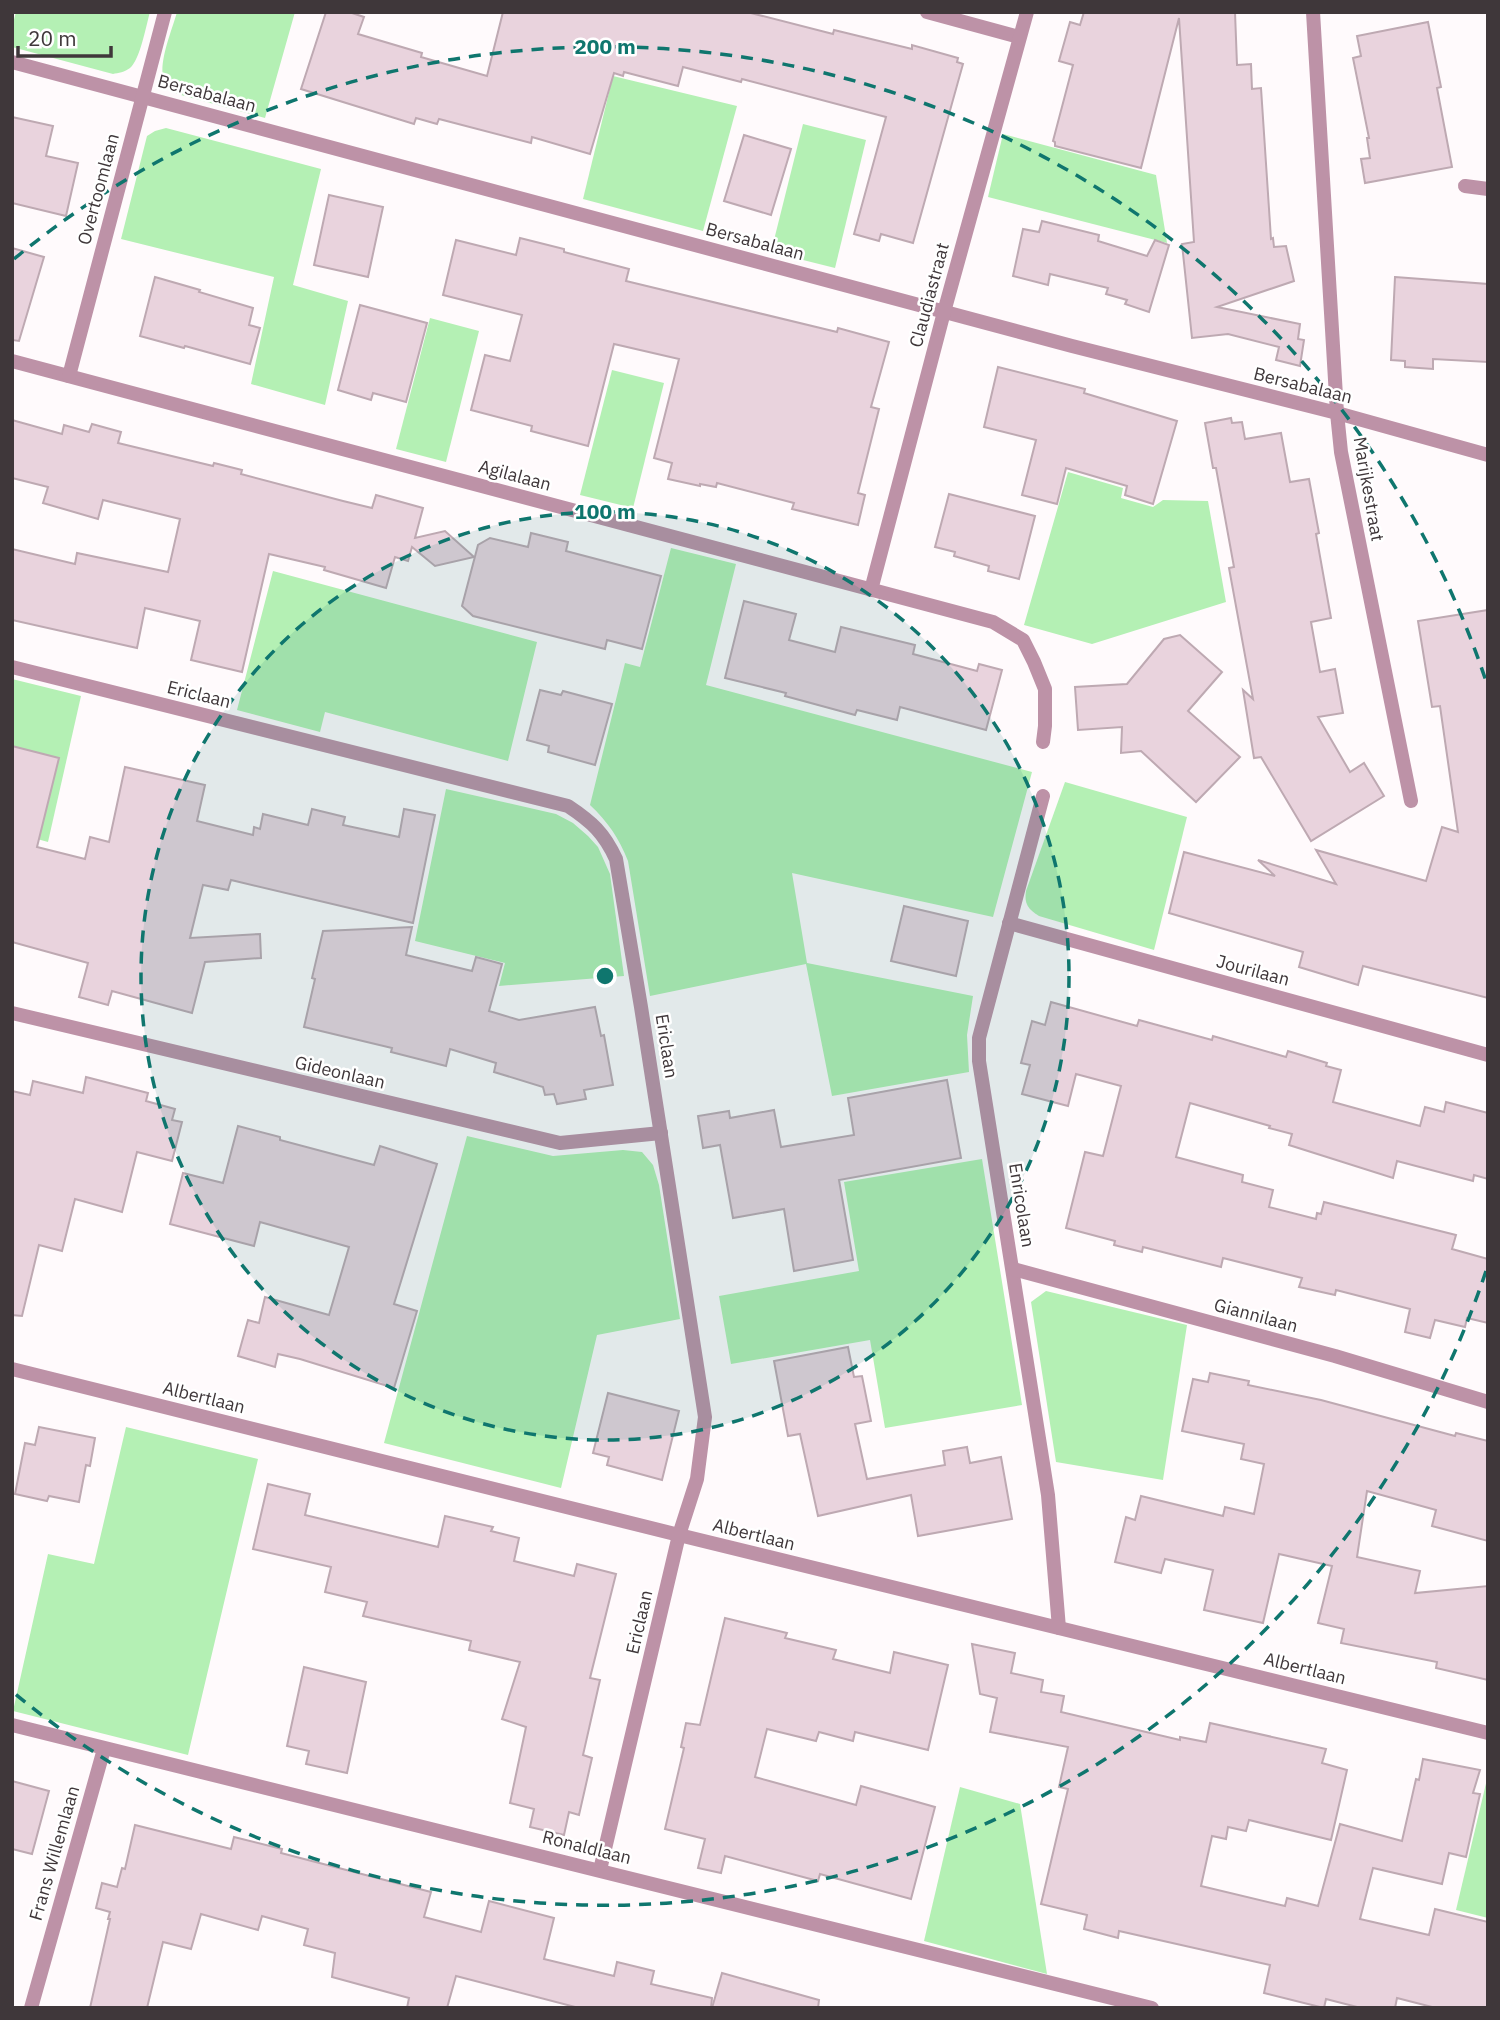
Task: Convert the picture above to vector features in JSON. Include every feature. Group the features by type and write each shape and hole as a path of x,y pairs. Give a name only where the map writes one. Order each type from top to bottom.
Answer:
{"street":[{"name":"Overtoomlaan","path":"69,376 165,12"},
{"path":"927,12 1019,37"},
{"name":"Claudiastraat","path":"871,590 1027,12"},
{"name":"Marijkestraat","path":"1313,12 1341,452 1411,801"},
{"name":"Bersabalaan","path":"12,62 1488,455"},
{"path":"1465,186 1488,189"},
{"name":"Agilalaan","path":"12,361 993,622 1023,640 1045,689 1043,742"},
{"name":"Ericlaan","path":"12,667 568,806 590,821 608,840 616,859 705,1417 697,1479 679,1535 600,1870"},
{"name":"Enricolaan","path":"1044,796 979,1038 979,1061 1048,1495 1059,1628"},
{"name":"Jourilaan","path":"1009,923 1488,1055"},
{"name":"Gideonlaan","path":"12,1013 560,1143 661,1133"},
{"name":"Giannilaan","path":"1013,1269 1335,1356 1488,1402"},
{"name":"Albertlaan","path":"12,1369 1488,1732"},
{"name":"Ronaldlaan","path":"12,1725 1152,2008"},
{"name":"Frans Willemlaan","path":"31,2008 104,1749"}],"green space":[{"path":"16,12 150,12 134,64 113,74 12,47 12,27"},
{"path":"177,12 295,12 265,118 181,95 167,87 163,80 163,61"},
{"path":"613,76 737,106 703,231 583,199"},
{"path":"803,124 866,140 835,268 771,252"},
{"path":"166,128 321,169 293,285 348,301 325,405 251,384 274,277 121,239 147,136"},
{"path":"1003,134 1156,175 1167,243 988,197"},
{"path":"430,318 479,331 446,462 396,449"},
{"path":"612,370 664,383 633,508 580,495"},
{"path":"1068,472 1123,488 1121,498 1153,507 1163,500 1208,501 1226,602 1092,644 1024,625"},
{"path":"671,548 736,564 706,685 1032,772 993,917 792,873 807,963 973,996 967,1035 969,1072 832,1096 806,964 650,996 628,861 612,831 590,805 625,663 640,667"},
{"path":"273,571 537,642 508,761 325,712 320,732 237,710"},
{"path":"12,679 81,696 48,842 12,832"},
{"path":"1065,782 1187,817 1154,950 1039,916 1028,906 1026,891"},
{"path":"446,789 556,814 573,823 588,836 598,847 610,874 624,976 499,986 505,963 415,941"},
{"path":"467,1136 553,1156 623,1150 642,1152 653,1165 659,1185 680,1319 597,1335 561,1488 384,1443"},
{"path":"982,1159 1022,1405 885,1428 870,1340 731,1364 719,1296 859,1271 844,1182"},
{"path":"1046,1291 1187,1325 1163,1480 1056,1462 1031,1302"},
{"path":"126,1427 258,1459 188,1755 13,1711 48,1554 94,1564"},
{"path":"1488,1775 1488,1918 1456,1910"},
{"path":"960,1787 1020,1804 1047,1974 924,1941"}],"building":[{"path":"326,12 349,12 364,17 358,34 422,53 421,57 487,76 503,12 747,12 833,34 834,30 912,49 912,45 958,58 957,62 963,64 913,243 881,234 879,241 854,234 886,117 742,79 741,82 683,67 678,86 624,72 623,76 614,73 590,154 532,137 531,143 439,119 437,124 416,118 414,124 301,89"},
{"path":"1084,12 1235,12 1237,65 1251,64 1252,89 1261,88 1271,239 1273,238 1274,247 1286,246 1294,281 1217,307 1300,324 1298,339 1304,340 1300,366 1276,360 1279,347 1228,334 1192,338 1182,244 1194,242 1179,18 1141,168 1055,146 1053,141 1073,65 1059,61 1070,22 1080,25"},
{"path":"1428,22 1441,87 1437,88 1452,167 1365,183 1361,159 1370,158 1369,138 1353,58 1361,56 1357,36"},
{"path":"12,117 53,126 46,156 78,163 66,216 12,203"},
{"path":"744,135 791,149 771,215 724,201"},
{"path":"329,195 383,207 368,277 314,265"},
{"path":"1042,221 1099,235 1098,241 1147,256 1155,240 1169,245 1149,312 1125,304 1127,300 1106,294 1108,288 1050,274 1048,285 1013,276 1023,229 1039,232"},
{"path":"520,238 629,269 626,281 837,332 838,328 889,342 871,407 879,409 858,493 865,495 858,525 792,509 794,503 717,483 716,487 700,486 668,479 672,463 654,458 679,359 614,344 588,446 531,431 532,426 471,410 485,355 510,361 522,315 443,295 456,240 516,255"},
{"path":"12,248 44,257 19,341 12,340"},
{"path":"155,277 253,308 249,325 260,328 250,364 140,336"},
{"path":"1395,277 1488,284 1488,362 1433,359 1433,369 1405,367 1405,361 1391,360"},
{"path":"360,305 427,323 406,402 373,393 371,400 338,390"},
{"path":"998,367 1085,389 1084,393 1177,421 1153,504 1125,495 1127,486 1066,468 1057,504 1022,495 1036,440 984,427"},
{"path":"1231,418 1232,423 1242,422 1245,439 1281,433 1290,482 1309,479 1331,618 1311,622 1320,672 1335,669 1343,713 1318,717 1350,772 1364,763 1384,796 1311,841 1261,757 1254,758 1243,690 1253,699 1229,568 1234,567 1205,423"},
{"path":"12,420 62,434 64,425 89,432 92,424 121,432 118,443 213,466 214,463 242,470 241,474 343,501 372,508 376,495 423,508 415,538 445,531 474,557 435,566 412,547 408,561 395,557 386,588 324,570 325,567 269,554 242,672 191,660 200,621 145,608 137,648 12,620 12,549 75,564 77,553 168,572 180,519 103,500 98,519 43,503 48,487 12,478"},
{"path":"949,494 1035,516 1019,579 988,571 989,566 954,556 955,552 935,547"},
{"path":"531,533 568,542 566,551 661,576 642,649 607,640 605,649 473,616 462,606 478,545 490,538 528,547"},
{"path":"744,601 796,614 789,640 835,652 841,627 915,645 913,654 977,671 979,664 1002,670 986,730 900,707 897,720 857,710 855,715 785,696 786,693 725,678"},
{"path":"1488,610 1488,998 1363,966 1358,985 1299,967 1303,952 1169,913 1184,852 1275,876 1258,860 1336,884 1316,850 1426,881 1442,827 1458,832 1440,706 1432,707 1418,621"},
{"path":"1180,635 1222,672 1188,711 1240,757 1196,802 1141,751 1121,753 1122,727 1078,730 1075,687 1127,684 1164,639"},
{"path":"540,690 561,695 563,691 612,704 595,765 548,752 549,746 527,740"},
{"path":"12,746 59,758 37,847 85,859 90,837 109,842 125,767 205,785 197,821 253,835 254,827 260,829 263,814 308,825 312,809 345,817 343,825 399,837 404,809 435,815 413,923 231,880 228,890 203,885 190,938 260,934 261,958 205,962 192,1013 112,991 108,1005 79,997 88,963 12,942"},
{"path":"904,906 968,921 956,976 891,961"},
{"path":"412,927 406,955 472,971 476,957 502,964 489,1011 519,1020 595,1007 601,1036 604,1035 613,1085 584,1090 586,1099 557,1104 554,1094 545,1095 543,1087 494,1072 496,1063 450,1049 446,1066 391,1052 392,1048 304,1027 323,931"},
{"path":"1051,1002 1137,1026 1139,1020 1212,1040 1213,1036 1286,1057 1288,1051 1327,1063 1326,1066 1341,1070 1333,1102 1420,1126 1425,1107 1444,1112 1446,1102 1488,1113 1488,1179 1474,1175 1473,1181 1397,1161 1393,1178 1289,1145 1292,1134 1190,1103 1176,1157 1243,1175 1242,1182 1273,1190 1269,1207 1316,1219 1317,1213 1321,1214 1324,1202 1456,1235 1452,1249 1488,1259 1488,1323 1467,1318 1465,1327 1435,1320 1430,1338 1405,1332 1410,1309 1336,1290 1335,1295 1299,1287 1302,1278 1223,1258 1221,1267 1143,1247 1142,1252 1114,1245 1115,1241 1066,1228 1085,1152 1103,1156 1121,1086 1076,1074 1068,1106 1022,1094 1030,1065 1021,1063 1032,1021 1045,1025"},
{"path":"86,1077 148,1093 146,1101 175,1109 172,1120 182,1122 172,1161 137,1152 122,1212 75,1199 62,1251 39,1245 22,1316 12,1315 12,1091 30,1095 33,1081 83,1093"},
{"path":"947,1080 961,1158 839,1180 853,1260 794,1271 784,1209 733,1218 720,1145 703,1148 698,1116 729,1111 730,1118 774,1110 781,1147 854,1135 848,1098"},
{"path":"238,1126 374,1165 380,1146 437,1164 394,1304 417,1311 394,1388 278,1354 275,1367 238,1356 248,1320 259,1323 265,1297 329,1315 349,1247 260,1222 254,1246 170,1224 183,1173 223,1183"},
{"path":"848,1347 854,1377 862,1376 871,1421 855,1424 867,1479 945,1465 943,1451 967,1447 970,1463 1001,1457 1012,1519 918,1536 911,1495 818,1516 800,1434 788,1436 774,1361"},
{"path":"1210,1373 1249,1381 1248,1385 1321,1400 1455,1436 1456,1433 1488,1441 1488,1541 1432,1526 1436,1510 1367,1491 1357,1557 1420,1571 1415,1593 1488,1586 1488,1680 1436,1668 1437,1662 1341,1643 1344,1629 1318,1623 1332,1566 1279,1554 1263,1623 1204,1610 1213,1570 1165,1559 1161,1573 1115,1562 1126,1517 1135,1520 1141,1496 1223,1516 1225,1507 1254,1514 1264,1464 1241,1459 1244,1444 1182,1431 1193,1379 1208,1382"},
{"path":"608,1393 679,1411 662,1480 607,1465 609,1457 593,1453"},
{"path":"39,1427 95,1438 90,1466 86,1465 79,1502 49,1496 47,1501 15,1494 25,1443 35,1445"},
{"path":"268,1484 310,1494 305,1515 438,1547 445,1516 493,1527 491,1531 519,1538 514,1561 574,1576 577,1564 616,1574 590,1678 600,1680 583,1755 592,1758 579,1815 569,1812 564,1835 530,1827 534,1809 510,1803 526,1727 502,1719 520,1662 469,1650 471,1641 363,1616 367,1602 325,1592 331,1567 253,1549"},
{"path":"725,1618 787,1633 785,1638 836,1650 833,1659 890,1673 894,1652 948,1665 928,1750 855,1732 853,1741 819,1732 816,1741 767,1729 755,1777 856,1805 861,1786 935,1807 911,1899 820,1874 818,1881 725,1856 721,1873 698,1868 705,1839 665,1829 684,1748 681,1747 686,1723 700,1725"},
{"path":"972,1644 1015,1653 1011,1673 1043,1680 1041,1692 1064,1696 1061,1712 1180,1740 1180,1737 1206,1742 1210,1723 1326,1749 1322,1763 1347,1770 1331,1840 1249,1820 1246,1831 1228,1827 1226,1839 1212,1836 1201,1886 1285,1906 1287,1898 1318,1906 1340,1824 1402,1841 1423,1759 1480,1770 1473,1793 1480,1794 1466,1857 1449,1853 1442,1884 1373,1868 1360,1919 1429,1935 1435,1909 1488,1922 1488,2008 1436,2008 1397,1998 1395,2008 1361,2008 1326,1999 1324,2008 1264,1993 1270,1965 1119,1931 1118,1938 1084,1929 1087,1915 1041,1904 1068,1789 1059,1787 1068,1747 990,1732 997,1698 980,1694"},
{"path":"304,1667 366,1682 347,1773 306,1764 309,1751 287,1746"},
{"path":"12,1781 49,1791 32,1854 12,1849"},
{"path":"135,1825 231,1849 234,1837 282,1849 281,1853 431,1892 424,1917 481,1932 489,1901 554,1918 544,1959 614,1976 617,1962 654,1971 651,1984 712,1998 711,2008 579,2008 456,1976 447,2008 407,2008 409,1998 332,1977 335,1953 304,1945 308,1929 262,1916 258,1930 201,1914 191,1949 163,1942 147,2008 90,2008 110,1919 110,1912 96,1908 102,1883 117,1887 122,1868 125,1869"},
{"path":"722,1973 819,2000 818,2008 712,2008"}]}
